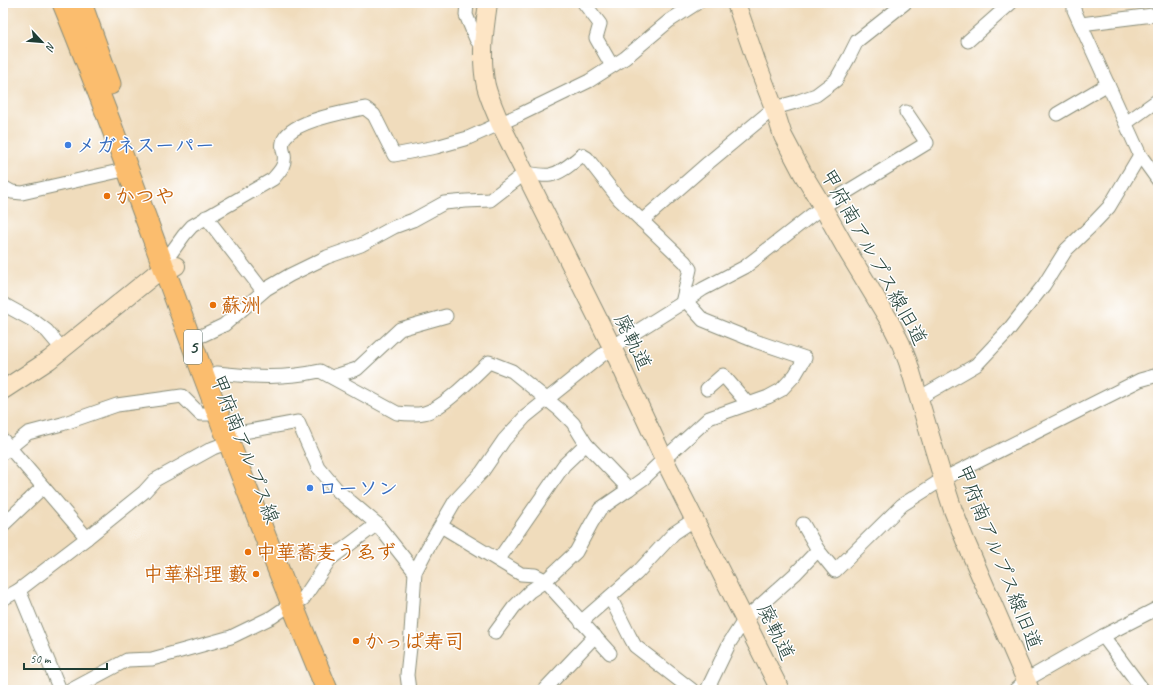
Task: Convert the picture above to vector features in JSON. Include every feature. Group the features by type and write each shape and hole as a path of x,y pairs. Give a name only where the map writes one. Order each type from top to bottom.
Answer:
{"main road":[{"name":"甲府南アルプス線","path":"63,3 128,169 203,335 217,373 234,438 297,601 327,690"},
{"name":"甲府南アルプス線","path":"81,3 146,186 218,414 234,438"},
{"name":"甲府南アルプス線","path":"297,601 340,690"}],"street":[{"path":"467,3 466,15 476,39 483,49"},
{"name":"廃軌道","path":"488,3 483,49 483,65 486,87 500,123 612,347 664,459 780,690"},
{"path":"584,3 600,24 596,38 612,66"},
{"path":"3,390 49,360 154,275 170,264 184,235 192,226 274,179 282,168 285,159 282,144 285,136 295,128 326,116 365,108 374,116 394,155 436,147 468,138 590,81 625,58 669,21 697,3"},
{"name":"甲府南アルプス線旧道","path":"736,3 783,136 822,207 889,320 901,344 908,362 943,480 965,540 1024,687"},
{"path":"642,221 774,108 816,95 836,80 850,56 857,40 905,3"},
{"path":"968,41 1011,3"},
{"path":"1074,3 1074,10 1140,155 1158,180"},
{"path":"1081,24 1142,16 1153,15 1158,17"},
{"path":"1057,114 1108,84"},
{"path":"1126,123 1158,100"},
{"path":"409,690 407,675 415,572 455,501 482,472 504,440 525,417 612,347 703,289 745,267 822,207 927,143 906,112"},
{"path":"203,335 224,325 264,291 290,275 327,257 361,245 444,203 490,200 525,173 551,175 563,169 582,155 587,158 619,199 685,262 690,269 684,302"},
{"path":"919,398 976,365 1007,332 1044,285 1066,250 1109,207 1140,155"},
{"path":"3,187 12,192 22,193 128,169"},
{"path":"206,217 264,291"},
{"path":"495,634 514,607 530,591 560,568 576,552 600,510 643,480 709,418 768,397 782,390 805,358 755,341 703,320 684,302"},
{"path":"3,304 34,321 47,331 62,350"},
{"path":"332,377 357,369 400,329 446,316"},
{"path":"217,373 247,377 273,377 300,375 320,371 396,413 410,414 424,413 436,409 489,362 512,371 547,399 573,423 586,444 629,489"},
{"path":"707,389 723,375 748,404"},
{"path":"803,524 818,550 835,572 902,504 943,480 1140,380 1158,375"},
{"path":"88,538 43,486 5,447 28,433 62,424 117,405 182,396 200,414 218,414"},
{"path":"3,599 19,590 88,538 144,492 155,480 234,438 298,422 318,467 338,492 377,524 415,572"},
{"path":"499,560 564,465 586,444"},
{"path":"3,524 43,486"},
{"path":"581,622 637,573 674,533 695,519"},
{"path":"71,690 127,660 152,659 231,637 272,617 297,601 330,559 377,524"},
{"path":"441,526 522,574 535,575 543,579 610,653"},
{"path":"707,690 730,642 745,619 795,574 818,550"},
{"path":"19,590 60,690"},
{"path":"610,597 635,646 692,690"},
{"path":"1024,687 1103,636 1158,608"},
{"path":"544,690 595,636"},
{"path":"1103,636 1143,690"}],"place":[{"name":"メガネスーパー","path":"68,145"},
{"name":"かつや","path":"107,196"},
{"name":"蘇洲","path":"213,305"},
{"name":"ローソン","path":"310,488"},
{"name":"中華蕎麦うゑず","path":"248,552"},
{"name":"中華料理 藪","path":"256,574"},
{"name":"かっぱ寿司","path":"356,641"}]}
